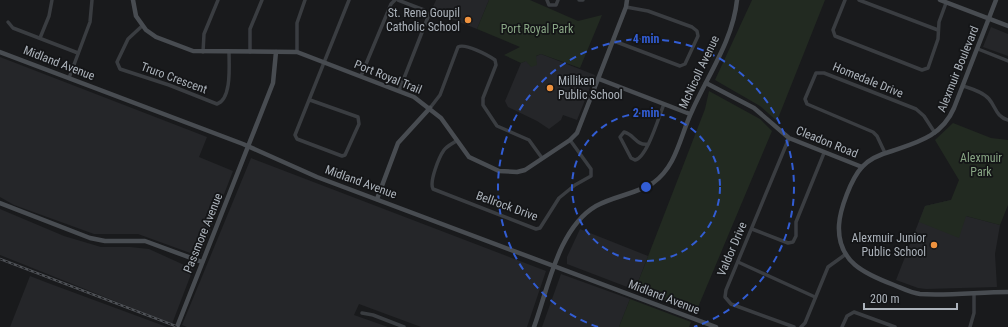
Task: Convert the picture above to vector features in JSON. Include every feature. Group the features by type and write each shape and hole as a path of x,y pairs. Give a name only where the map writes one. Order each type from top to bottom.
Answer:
{"street":[{"path":"40,38 49,16 52,0"},
{"path":"68,78 90,22 92,0"},
{"path":"133,0 135,13 142,26"},
{"path":"203,52 204,34 218,0"},
{"path":"250,52 250,29 262,0"},
{"path":"296,52 297,23 305,0"},
{"path":"310,100 358,117 359,124 345,155 342,156 295,137 323,62 349,0"},
{"path":"361,76 390,4 394,0"},
{"path":"398,0 424,10 428,17 399,91"},
{"path":"547,0 549,5 553,6 556,5 558,0"},
{"name":"Port Royal Trail","path":"142,26 156,37 193,51 296,52 399,91 414,97 430,108 447,125 464,154 472,160 504,172 513,173 525,170 570,140 578,131 614,41 627,0"},
{"name":"McNicoll Avenue","path":"534,327 555,266 569,234 583,216 597,206 650,185 661,177 673,161 690,114 716,64 731,25 737,0"},
{"path":"845,0 833,30 834,36 921,70 928,68 938,39 939,22 946,3"},
{"path":"859,0 938,30"},
{"path":"940,0 1008,26"},
{"name":"Alexmuir Boulevard","path":"996,0 951,116 944,127 921,141 884,153 872,159 862,167 844,202 840,218 840,237 846,254 862,271 914,292 1008,292"},
{"path":"614,41 680,66 685,64 698,36 697,31 692,27 648,11 626,7"},
{"path":"8,22 13,28 78,52"},
{"name":"Truro Crescent","path":"142,26 125,44 118,62 120,69 169,85 217,104 222,100 229,82 229,52"},
{"path":"377,199 398,143 440,95 458,47 463,45 490,56 495,60 496,64 483,98 483,105 497,126 529,140 542,158"},
{"path":"978,49 1008,61"},
{"name":"Midland Avenue","path":"0,52 247,146 317,177 716,327"},
{"name":"Passmore Avenue","path":"177,327 274,79 276,52"},
{"name":"Homedale Drive","path":"884,153 877,136 873,132 807,104 805,101 806,94 816,73 824,73 916,109 924,116 935,133"},
{"path":"599,79 690,114"},
{"name":"Cleadon Road","path":"706,83 754,108 789,138 862,167"},
{"path":"963,86 984,95 991,102 997,114 1008,119"},
{"path":"648,144 643,145 637,142 627,132 624,132 620,137 631,158 635,160 641,158 648,144 664,104"},
{"name":"Valdor Drive","path":"789,138 725,294 726,301 731,304 794,327"},
{"name":"Bellrock Drive","path":"456,141 446,147 442,153 431,182 433,189 536,229 540,228 553,206 566,192 591,176 591,169 570,140"},
{"path":"752,229 788,243 793,242 796,236 796,222 824,153"},
{"path":"0,203 90,238 105,241 145,241 202,262"},
{"path":"801,327 805,322 828,267 846,254"},
{"path":"738,262 815,297"},
{"path":"970,327 974,314 974,293"},
{"path":"842,327 847,316 854,312 895,327"},
{"path":"362,313 374,315 404,327"}],"shaded area":[{"name":"St. Rene Goupil Catholic School","path":"436,0 489,0 477,29 431,11"},
{"path":"991,27 1008,34 1008,56 983,47"},
{"name":"Milliken Public School","path":"541,54 595,75 577,120 563,115 561,120 549,129 537,121 508,107 505,101 521,63"},
{"path":"0,57 207,137 199,157 233,171 201,254 193,254 138,234 94,234 14,205 0,197"},
{"path":"251,158 546,271 527,327 421,327 359,304 354,315 388,327 187,327 182,325"},
{"path":"951,200 966,216 1000,225 995,254 997,287 926,289 918,288 896,280 925,206"},
{"path":"0,209 64,236 101,247 130,247 149,249 193,269 172,324 0,255"},
{"path":"580,229 648,256 635,290 567,264 567,257"},
{"path":"561,274 630,299 619,327 542,327"},
{"path":"30,276 48,283 167,327 10,327"}],"green space":[{"name":"Port Royal Park","path":"489,0 530,0 578,21 602,15 580,68 541,54 536,56 537,65 531,67 526,61 521,63 504,55 520,47 477,29"},
{"path":"752,0 825,0 777,121 760,106 715,80"},
{"path":"709,91 760,119 772,131 696,312 635,290 705,109"},
{"name":"Alexmuir Park","path":"953,123 991,138 1008,140 1008,205 1000,225 966,216 959,238 919,222 925,206 951,200 959,180 935,140"},
{"path":"630,299 691,322 689,327 619,327"}],"railway":[{"path":"0,259 178,327"}],"place":[{"name":"St. Rene Goupil Catholic School","path":"468,20"},
{"name":"Milliken Public School","path":"550,88"},
{"name":"Alexmuir Junior Public School","path":"934,245"}]}
